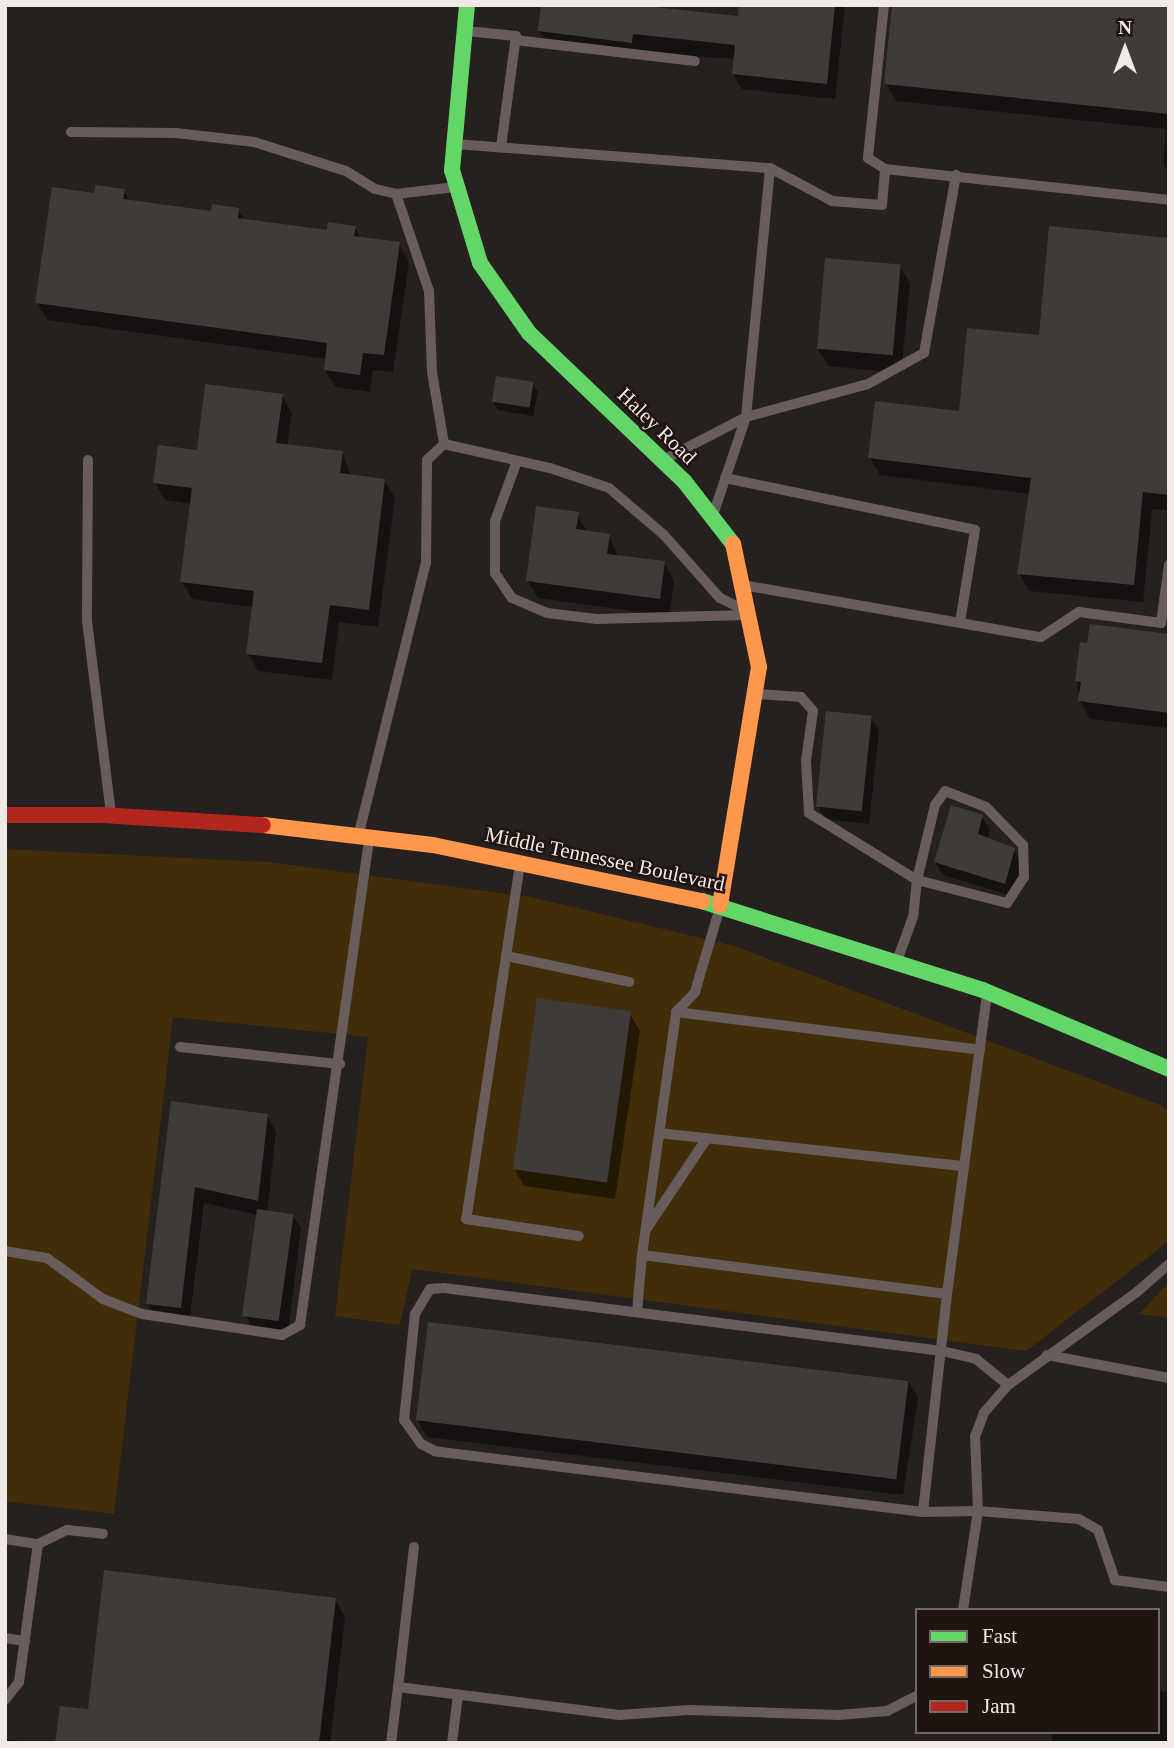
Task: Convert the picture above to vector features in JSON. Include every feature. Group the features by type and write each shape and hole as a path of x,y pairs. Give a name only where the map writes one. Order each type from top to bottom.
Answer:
{"main road":[{"name":"Haley Road","path":"467,5 452,170 481,263 529,333 663,460 712,515 733,544 753,614 759,667 720,905"},
{"name":"Middle Tennessee Boulevard","path":"5,815 111,816 364,836 520,862 720,905 987,992 1169,1069"}],"lane":[{"path":"884,5 867,158 884,169 1169,200"},
{"path":"464,31 516,37 501,147"},
{"path":"515,40 695,61"},
{"path":"71,132 176,133 254,142 346,171 375,189 396,194 457,187"},
{"path":"454,144 770,167 832,201 882,205 884,169"},
{"path":"712,515 746,417 770,167"},
{"path":"663,460 746,417 868,384 924,353 956,175"},
{"path":"396,194 429,291 432,373 444,444"},
{"path":"444,444 517,461 609,488 664,535 720,598 753,614"},
{"path":"5,1251 47,1258 103,1299 142,1314 282,1335 300,1325 340,1064 364,836 426,564 427,460 444,444"},
{"path":"88,460 87,621 111,816"},
{"path":"517,461 495,521 495,573 512,598 547,613 597,619 753,614"},
{"path":"725,478 975,530 960,623"},
{"path":"745,586 1041,637 1079,612 1161,623 1169,565"},
{"path":"755,694 802,697 813,710 806,761 809,813 917,880 1007,903 1024,877 1023,845 986,807 945,791 935,805 917,880 913,917 897,961"},
{"path":"520,862 466,1219 579,1236"},
{"path":"637,1312 642,1255 676,1012 695,992 720,905"},
{"path":"506,956 629,982"},
{"path":"923,1511 947,1294 987,992"},
{"path":"676,1012 979,1050"},
{"path":"180,1047 340,1064"},
{"path":"659,1133 964,1166"},
{"path":"646,1230 707,1138"},
{"path":"642,1255 947,1294"},
{"path":"963,1608 978,1511 975,1436 984,1413 1008,1385 1047,1354 1137,1292 1169,1264"},
{"path":"1008,1385 976,1359 942,1351 430,1289 415,1314 404,1420 409,1431 435,1451 923,1511 978,1511 1079,1519 1098,1530 1115,1580 1169,1587"},
{"path":"1047,1354 1169,1378"},
{"path":"5,1539 38,1544 67,1530 103,1534"},
{"path":"5,1700 17,1690 38,1544"},
{"path":"391,1743 414,1547"},
{"path":"5,1638 25,1641"},
{"path":"398,1687 619,1715 689,1710 839,1715 887,1711 915,1697"},
{"path":"452,1743 458,1695"}],"shaded area":[{"path":"5,849 268,862 531,897 734,946 1160,1105 1169,1111 1169,1241 1026,1351 412,1269 400,1325 335,1316 368,1037 173,1017 114,1514 5,1501"},
{"path":"1169,1282 1169,1318 1139,1314"}],"building":[{"path":"541,5 635,5 738,16 739,5 835,5 827,84 732,74 735,45 633,34 632,43 538,31"},
{"path":"892,5 1169,5 1169,114 884,84"},
{"path":"95,185 125,189 123,199 211,211 212,204 239,208 238,218 327,230 328,222 356,226 354,236 400,242 384,355 363,353 360,375 324,370 327,343 35,303 52,187 94,193"},
{"path":"1049,226 1169,238 1169,495 1143,492 1134,585 1017,574 1031,478 868,458 875,401 959,411 967,328 1039,335"},
{"path":"825,258 901,265 893,355 817,349"},
{"path":"496,376 534,382 529,408 492,402"},
{"path":"205,384 283,394 276,443 343,451 340,473 385,479 369,610 330,605 322,663 246,654 254,591 180,582 192,488 153,483 158,445 197,450"},
{"path":"536,506 579,512 576,529 610,534 607,554 665,561 660,599 526,581"},
{"path":"1090,624 1169,634 1169,713 1078,701 1081,682 1075,681 1080,642 1087,643"},
{"path":"826,711 872,716 862,811 816,806"},
{"path":"951,805 983,815 978,834 1015,848 1005,884 934,862"},
{"path":"537,998 631,1011 607,1183 513,1169"},
{"path":"171,1101 268,1114 258,1201 195,1187 181,1308 146,1304"},
{"path":"257,1209 294,1214 279,1321 242,1316"},
{"path":"428,1322 908,1381 896,1479 416,1420"},
{"path":"104,1570 336,1598 319,1743 55,1743 60,1706 88,1709"}],"traffic: fast":[{"path":"467,5 452,170 480,263 529,333 684,481 733,544"},
{"path":"702,901 983,990 1169,1069"}],"traffic: slow":[{"path":"720,905 759,667 733,544"},
{"path":"263,825 433,845 702,901"}],"traffic: jam":[{"path":"5,815 102,815 263,825"}]}
